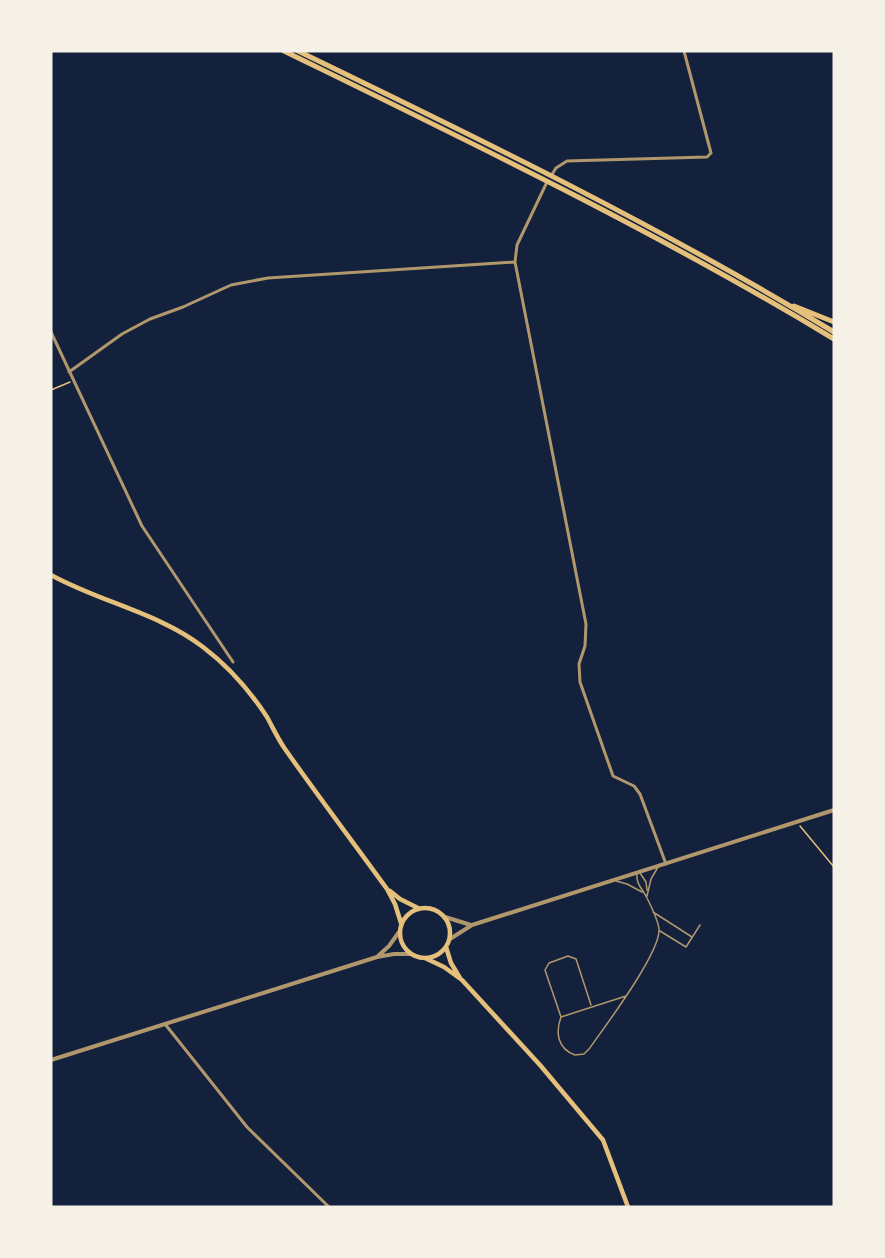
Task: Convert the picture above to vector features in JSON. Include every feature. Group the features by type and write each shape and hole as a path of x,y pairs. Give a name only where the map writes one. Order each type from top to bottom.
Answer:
{"highway":[{"path":"284,51 533,172 561,183 758,287 834,332"},
{"path":"298,51 532,165 834,339"},
{"path":"787,304 834,322"}],"main road":[{"path":"51,575 99,598 163,623 202,645 220,661 240,681 267,717 284,747 387,889 401,922"},
{"path":"387,889 418,908 433,908 445,917 450,939 446,947 437,955 425,958"},
{"path":"418,908 408,913 401,922 399,932 402,944 410,954 444,967 462,980"},
{"path":"446,947 451,963 462,980 561,1088 603,1140 628,1207"}],"street":[{"path":"666,864 640,794 634,786 613,776 580,682 579,664 585,646 586,624 515,261 517,245 546,184 556,168 567,161 707,158 711,153 684,51"},
{"path":"69,372 122,334 150,319 231,285 268,278 515,261"},
{"path":"51,332 142,526 233,662"},
{"path":"450,939 472,925 834,810"},
{"path":"445,917 472,925"},
{"path":"377,957 399,932"},
{"path":"51,1060 377,957 410,954"},
{"path":"165,1024 247,1127 329,1207"}],"lane":[{"path":"647,897 651,879 659,866"},
{"path":"638,873 646,882 647,897"},
{"path":"638,873 637,882 647,897 659,930 686,947 700,925"},
{"path":"614,881 634,886 647,897"},
{"path":"652,911 692,938"},
{"path":"592,1007 576,958 571,956 547,964 545,970 561,1017 558,1036 562,1047 575,1055 584,1054 626,996 651,954 659,930"},
{"path":"561,1017 626,996"}],"path":[{"path":"51,390 73,380"},
{"path":"796,822 834,867"}]}
